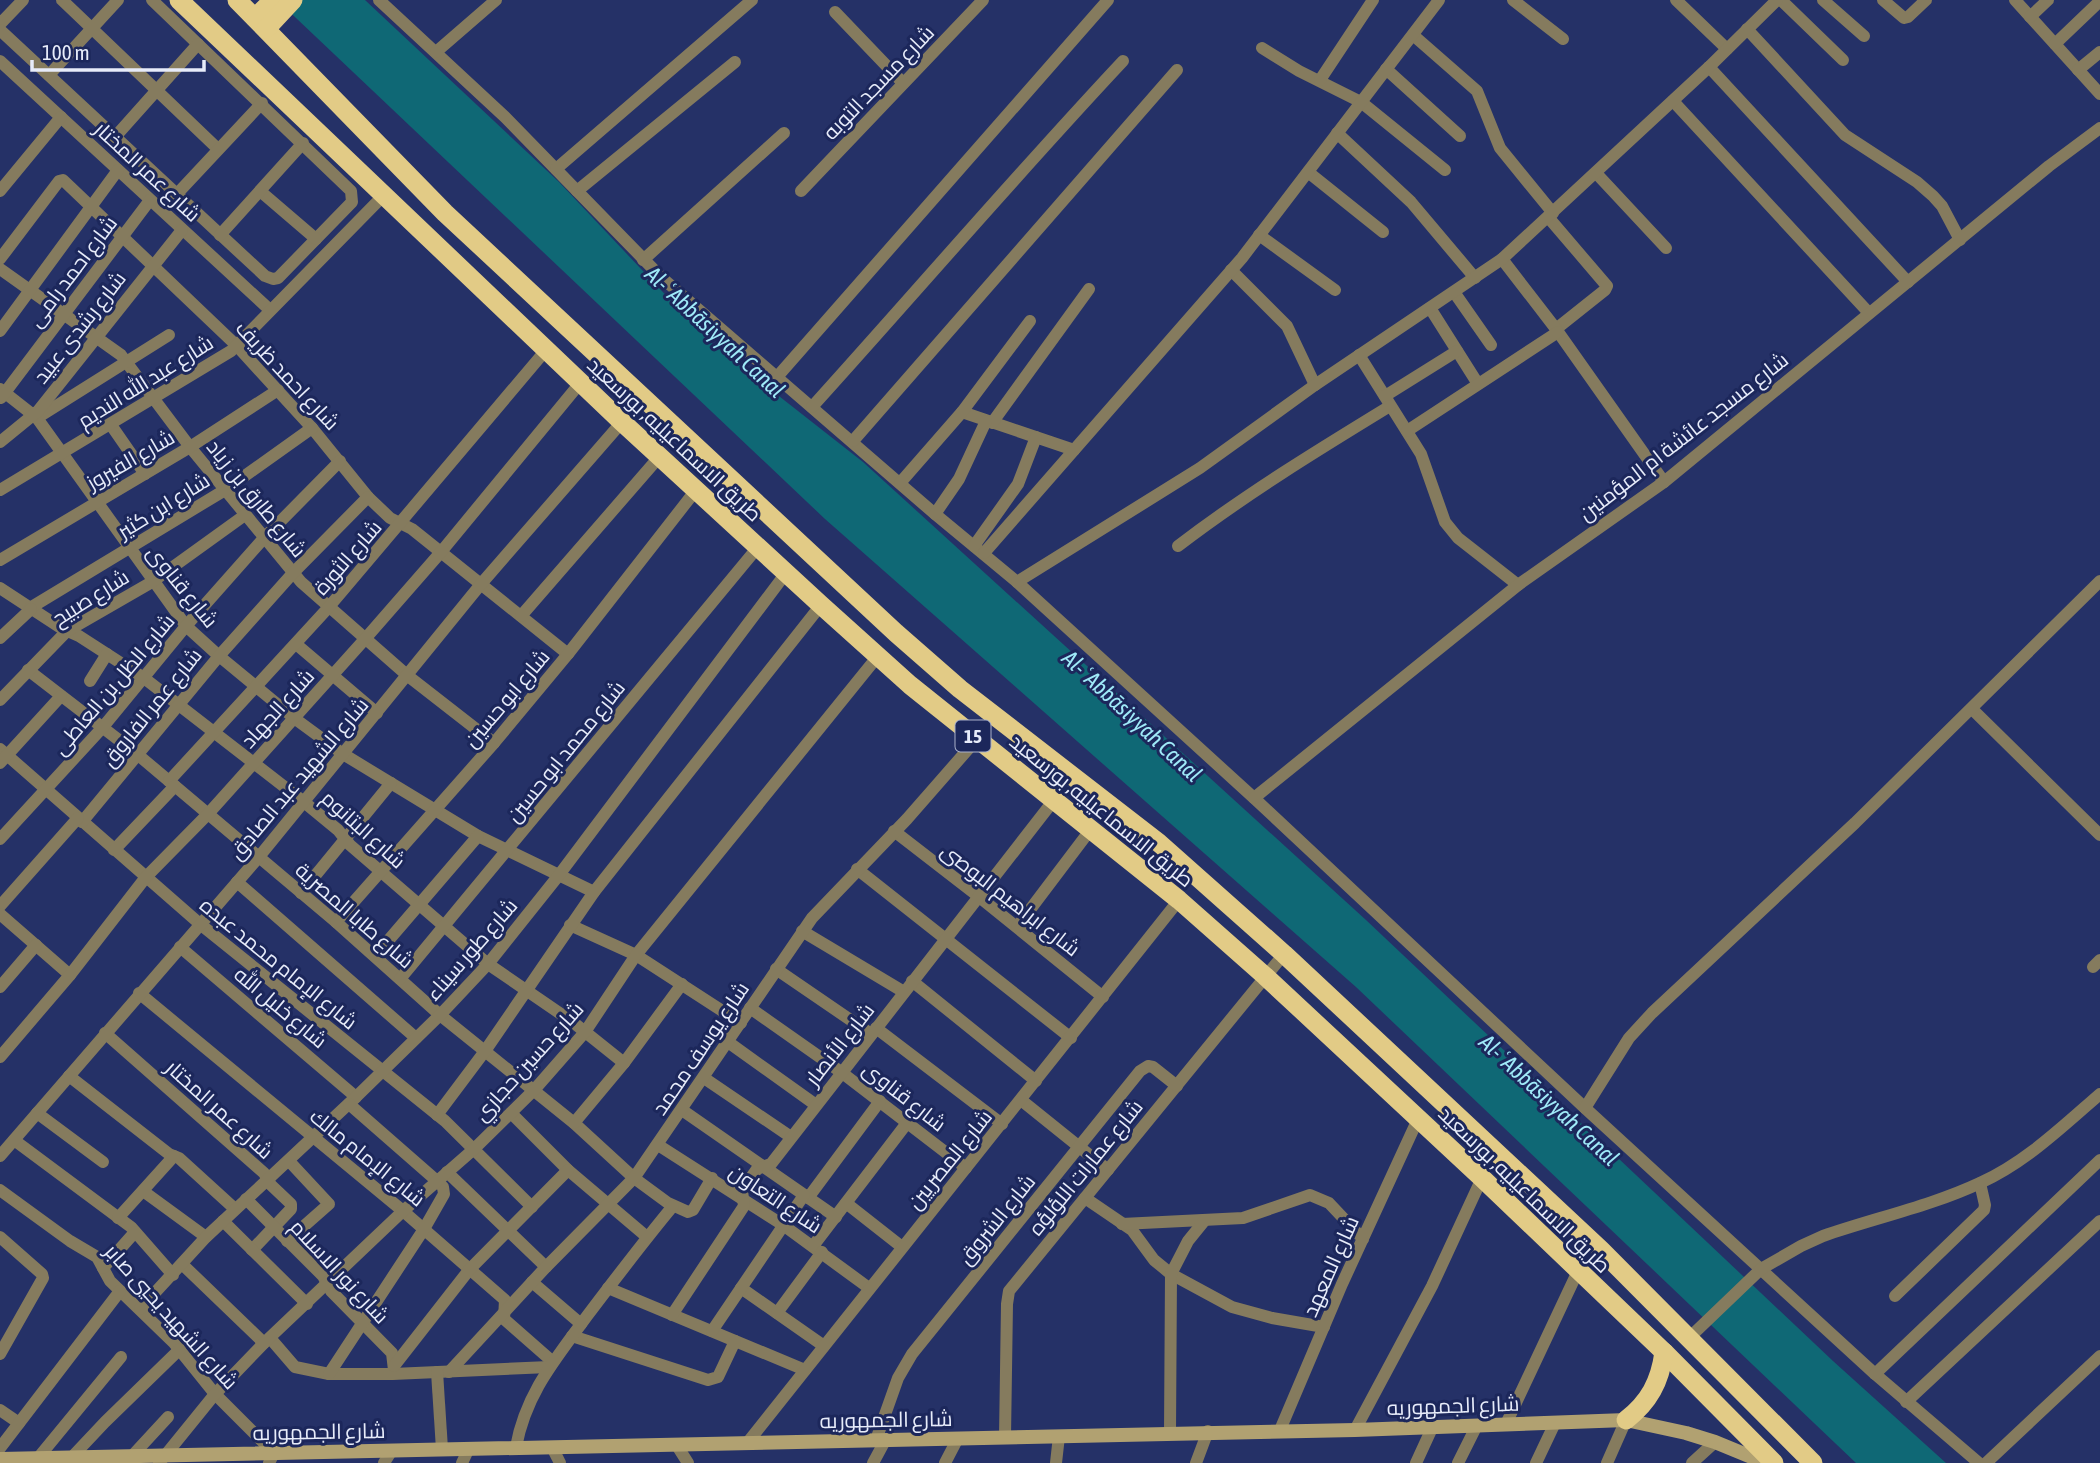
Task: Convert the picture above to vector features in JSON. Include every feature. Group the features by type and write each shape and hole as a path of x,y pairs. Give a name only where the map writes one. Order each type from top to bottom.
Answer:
{"highway":[{"name":"طريق الاسماعيليه, بورسعيد","path":"179,0 622,422 821,605 977,739 1179,900 1265,976 1664,1352 1774,1463"},
{"name":"طريق الاسماعيليه, بورسعيد","path":"237,0 268,13 436,204 727,475 935,668 993,716 1121,811 1283,954 1601,1250 1813,1463"},
{"path":"268,13 293,0"},
{"path":"665,461 681,465 690,458 693,443"},
{"path":"700,494 712,478 727,475"},
{"path":"1626,1420 1639,1410 1653,1391 1662,1368 1664,1352"}],"main road":[{"name":"شارع الجمهوريه","path":"0,1459 52,1460 132,1456 163,1459 388,1457 470,1448 1355,1430 1626,1420 1715,1442 1766,1463"}],"street":[{"path":"0,24 23,0"},
{"path":"62,0 218,149"},
{"path":"49,75 118,0"},
{"path":"0,30 220,236 265,276 278,278 352,201 351,191 152,0"},
{"path":"379,0 556,169 643,260 1017,582 1254,798 1757,1273 1979,1463"},
{"path":"436,52 496,0"},
{"path":"556,169 752,0"},
{"name":"شارع مسجد التوبه","path":"801,191 983,0"},
{"path":"777,377 1108,0"},
{"path":"1320,80 1373,0"},
{"path":"979,550 1074,450 1231,270 1439,0"},
{"path":"1513,0 1563,39"},
{"path":"1676,0 1727,49"},
{"path":"1017,582 1184,479 1315,385 1503,259 1779,0 1843,60"},
{"path":"1823,0 1864,36"},
{"path":"1883,0 1902,18 1906,18 1926,0"},
{"path":"2015,0 2100,94"},
{"path":"2030,17 2048,0"},
{"path":"2055,44 2100,1"},
{"path":"835,12 903,83"},
{"path":"1747,29 1845,135 1933,195 1961,240"},
{"path":"1407,431 1557,330 1607,286 1507,159 1477,91 1413,35"},
{"path":"115,137 198,44"},
{"path":"1262,48 1298,71 1361,102 1445,170"},
{"path":"2078,70 2100,52"},
{"path":"812,407 974,227 1030,160 1123,61"},
{"path":"578,191 735,62"},
{"name":"شارع عمر المختار","path":"1,65 270,310"},
{"path":"1709,67 1908,282"},
{"path":"1386,69 1460,136"},
{"path":"853,441 1117,142 1177,70"},
{"path":"1673,101 1869,313"},
{"path":"176,195 262,103"},
{"path":"1,189 61,117"},
{"name":"شارع مسجد عائشة ام المؤمنين","path":"1254,798 1518,584 1664,482 2057,159 2100,128"},
{"path":"643,260 784,133"},
{"path":"1337,133 1411,202 1475,278"},
{"path":"220,236 303,144"},
{"path":"0,331 118,170"},
{"path":"1308,172 1383,232"},
{"path":"1596,173 1667,248"},
{"name":"شارع احمد ظريف","path":"0,259 60,180 63,180 237,346 312,428 368,497 390,518 402,523 441,552 568,654"},
{"path":"260,191 316,239"},
{"name":"شارع عبد الله النديم","path":"0,491 237,346 384,195"},
{"name":"شارع احمد رامى","path":"2,394 150,200"},
{"name":"شارع رشدى عبيد","path":"0,442 35,417 96,336 182,230"},
{"path":"1259,236 1335,290"},
{"path":"1503,259 1557,330 1664,482"},
{"name":"شارع طارق بن زياد","path":"0,269 127,361 190,447 293,573 328,608 408,676 495,743"},
{"path":"1231,270 1287,326 1315,385"},
{"path":"935,514 959,479 989,422 1089,289"},
{"path":"1454,292 1491,345"},
{"path":"1430,308 1478,384"},
{"path":"900,484 962,412 1030,321"},
{"path":"35,417 169,335"},
{"name":"شارع الثورة","path":"114,850 214,732 296,644 402,523 546,350"},
{"path":"1178,546 1457,351"},
{"path":"1359,355 1421,454 1445,522 1458,538 1518,584"},
{"name":"شارع الجهاد","path":"0,1057 70,975 146,877 255,763 365,639 441,552 581,382"},
{"name":"شارع الفيروز","path":"0,560 190,447 278,390"},
{"name":"شارع قناوى","path":"2,394 35,417 152,582 186,626 219,656 294,718 343,754 478,836 594,892"},
{"path":"962,412 1074,450"},
{"name":"شارع الشهيد عبد الصادق","path":"0,1156 258,858 481,584 622,422"},
{"path":"111,425 145,474"},
{"name":"شارع ابن كثير","path":"0,638 30,609 225,490 312,428"},
{"path":"979,550 1018,484 1036,437"},
{"name":"شارع الظل بن العاطى","path":"1,835 46,791 103,727 186,626 264,538 340,461"},
{"path":"521,616 665,461"},
{"name":"شارع ابو حسين","path":"336,922 495,743 700,494"},
{"name":"شارع عمر الفاروق","path":"0,906 80,820 293,573 368,497"},
{"name":"شارع صبيح","path":"0,700 67,631 152,582 246,515"},
{"name":"شارع محمد ابو حسين","path":"400,979 446,927 758,547"},
{"name":"شارع طور سيناء","path":"140,1310 205,1237 313,1138 440,1015 488,964 559,875 786,573"},
{"path":"1585,1108 1629,1038 1652,1013 1855,822 2100,581"},
{"name":"شارع البتانوم","path":"0,589 144,678 304,802 488,964 585,1032 624,1063"},
{"path":"437,1115 485,1051 594,892 821,605"},
{"path":"296,644 377,713"},
{"path":"90,681 107,654"},
{"name":"شارع حسين حجازي","path":"163,1459 215,1394 267,1341 403,1211 512,1113 585,1032 636,955 878,656"},
{"name":"شارع طابا المصرية","path":"28,670 137,754 336,922 440,1015 534,1089 634,1178 673,1206"},
{"path":"2,756 61,696"},
{"path":"1972,709 2100,835"},
{"name":"شارع يوسف محمد","path":"443,1372 634,1178 802,931 977,739"},
{"name":"شارع الإمام محمد عبده","path":"2,756 200,924 437,1115 532,1207"},
{"path":"300,893 391,783"},
{"name":"شارع الأنصار","path":"672,1315 744,1206 742,1191 757,1169 769,1166 1054,800"},
{"path":"1017,927 1091,829"},
{"name":"شارع ابراهيم البوصى","path":"894,831 1103,997"},
{"path":"374,956 478,836"},
{"path":"857,869 1071,1038"},
{"path":"237,882 416,1038"},
{"name":"شارع المصريين","path":"748,1442 1179,900"},
{"path":"0,914 70,975"},
{"path":"570,925 636,955 741,1023"},
{"path":"802,931 904,992"},
{"path":"0,986 36,945"},
{"name":"شارع خليل الله","path":"180,947 546,1267"},
{"name":"شارع عمارات اللؤلؤه","path":"1005,1437 1007,1297 1013,1285 1283,954"},
{"path":"776,969 873,1031 1002,1124"},
{"path":"912,981 1036,1081"},
{"path":"574,1123 624,1063 682,984"},
{"name":"شارع الإمام مالك","path":"139,993 403,1211 505,1300 506,1320 551,1365"},
{"name":"شارع قناوى","path":"750,1008 841,1072 966,1168"},
{"name":"شارع عمر المختار","path":"105,1033 264,1173 291,1205 291,1209 252,1250"},
{"path":"728,1042 816,1105"},
{"name":"شارع الشروق","path":"873,1463 898,1378 912,1354 1079,1146 1144,1068 1153,1067 1177,1086"},
{"path":"69,1076 169,1154 180,1158 235,1209"},
{"path":"704,1078 791,1138"},
{"path":"1690,1337 1757,1273 1801,1246 1823,1236 1980,1183 2015,1164 2037,1148 2100,1094"},
{"path":"1021,1100 1108,1170"},
{"path":"712,1331 783,1225 880,1101"},
{"path":"682,1110 836,1217"},
{"path":"37,1113 103,1162"},
{"path":"512,1113 568,1170 647,1237"},
{"name":"شارع المعهد","path":"1280,1430 1418,1119"},
{"path":"777,1313 836,1217 907,1123"},
{"path":"14,1140 135,1232 173,1275"},
{"name":"شارع التعاون","path":"658,1145 783,1225 869,1288"},
{"path":"118,1218 174,1156"},
{"path":"1875,1374 2100,1160"},
{"path":"287,1241 329,1204 289,1161"},
{"path":"394,1370 469,1270 568,1170"},
{"path":"329,1374 424,1229 444,1194 442,1177"},
{"path":"516,1447 525,1409 572,1336 673,1206 685,1212 691,1211 712,1178"},
{"path":"1355,1430 1432,1286 1482,1178"},
{"path":"1895,1296 1984,1210 1980,1183"},
{"name":"شارع الشهيد يحيي صابر","path":"0,1190 70,1241 97,1257 107,1278 180,1349 215,1394 272,1458"},
{"path":"143,1191 205,1237"},
{"path":"1122,1223 1253,1216 1310,1195 1329,1203 1363,1239"},
{"path":"1085,1198 1140,1238 1154,1260 1171,1274 1232,1307 1272,1318 1324,1327"},
{"name":"شارع نور الاسلام","path":"246,1199 323,1276 327,1284 392,1353 394,1370"},
{"path":"846,1203 902,1247"},
{"path":"1170,1432 1171,1274 1188,1241 1205,1220"},
{"path":"223,1221 307,1304"},
{"path":"1906,1402 2100,1221"},
{"path":"103,1268 135,1232"},
{"path":"0,1237 42,1274 43,1278 0,1354"},
{"path":"183,1264 295,1367 329,1374 394,1370 443,1372 551,1365"},
{"path":"1506,1424 1578,1271"},
{"path":"532,1282 581,1324"},
{"path":"608,1288 805,1370"},
{"path":"741,1288 824,1346"},
{"path":"0,1448 120,1292"},
{"path":"572,1336 712,1380 718,1377 736,1341"},
{"path":"52,1460 105,1422 180,1349"},
{"path":"1986,1463 2100,1356"},
{"path":"52,1460 121,1357"},
{"path":"442,1449 443,1372"},
{"path":"0,1410 19,1423"},
{"path":"132,1456 168,1417"},
{"path":"1607,1463 1626,1420"},
{"path":"1536,1463 1555,1423"},
{"path":"1458,1463 1477,1425"},
{"path":"1416,1463 1433,1426"},
{"path":"1196,1463 1208,1431"},
{"path":"1056,1463 1059,1436"},
{"path":"945,1463 958,1438"},
{"path":"1692,1463 1715,1442"},
{"path":"676,1444 688,1463"},
{"path":"552,1447 560,1463"},
{"path":"462,1463 470,1448"}],"water":[{"name":"Al-ʿAbbāsiyyah Canal","path":"277,0 365,0 559,182 709,341 863,462 1366,920 1833,1361 1946,1463 1856,1463 1356,987 825,519"}]}
